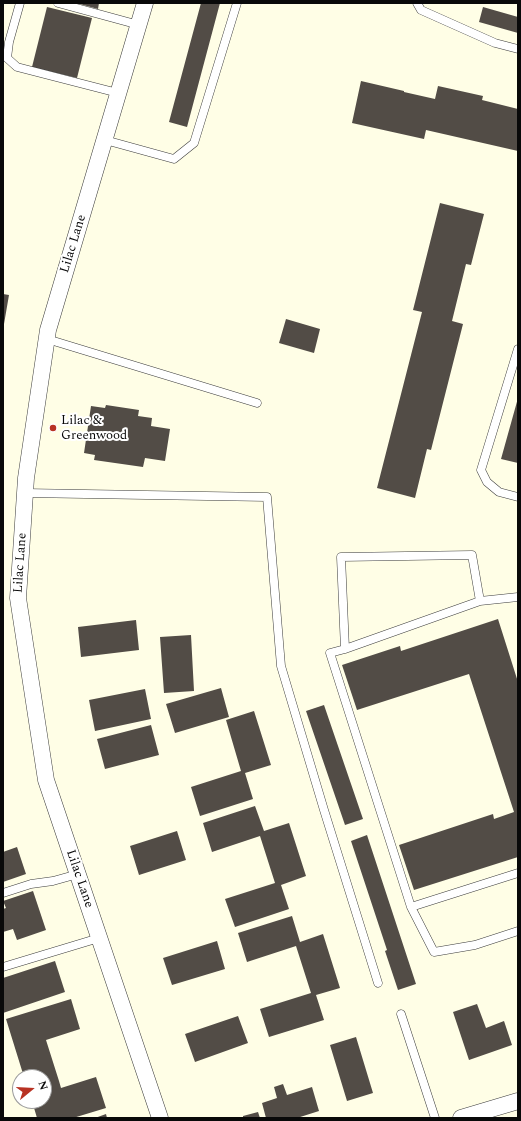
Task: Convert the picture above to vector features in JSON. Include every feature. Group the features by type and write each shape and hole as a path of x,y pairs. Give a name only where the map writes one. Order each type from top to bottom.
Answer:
{"street":[{"name":"Lilac Lane","path":"145,3 48,330 10,599 46,780 160,1118"},
{"path":"461,1118 518,1101"}],"lane":[{"path":"20,3 9,42 7,58 17,67 118,93"},
{"path":"58,3 139,26"},
{"path":"104,140 174,159 194,144 237,3"},
{"path":"418,3 421,10 495,43 518,49"},
{"path":"47,339 257,403"},
{"path":"518,349 481,470 487,482 499,492 518,497"},
{"path":"25,493 267,497 281,666 378,983"},
{"path":"344,649 341,556 472,556 480,601"},
{"path":"518,597 480,601 330,653 411,907 434,952 474,945 518,931"},
{"path":"411,907 518,873"},
{"path":"3,893 31,884 53,881 78,874"},
{"path":"3,967 99,938"},
{"path":"401,1014 436,1118"}],"building":[{"path":"76,3 99,3 98,9"},
{"path":"201,3 220,3 187,127 169,122"},
{"path":"47,7 92,18 77,78 32,67"},
{"path":"483,7 518,17 518,33 479,22"},
{"path":"361,81 435,99 438,86 483,96 482,100 518,109 518,151 426,130 424,139 352,123"},
{"path":"440,203 484,214 471,265 466,264 452,321 463,324 431,450 427,449 415,498 377,488 422,312 413,310"},
{"path":"3,294 9,295 4,324 3,324"},
{"path":"286,319 320,329 314,353 279,343"},
{"path":"518,398 518,463 501,459"},
{"path":"106,405 139,410 138,416 152,418 151,426 170,429 165,461 145,458 143,467 94,460 95,455 84,453 91,406 105,408"},
{"path":"498,619 518,682 518,857 414,890 399,845 493,814 494,819 514,812 469,674 357,710 342,665 400,646 401,651"},
{"path":"136,620 139,650 81,657 78,627"},
{"path":"191,635 194,691 164,693 160,637"},
{"path":"221,688 229,717 175,733 166,704"},
{"path":"145,689 151,719 95,731 89,700"},
{"path":"324,705 363,819 345,825 306,711"},
{"path":"254,711 271,765 245,773 253,799 200,816 191,787 241,771 226,720"},
{"path":"151,725 159,755 105,769 97,739"},
{"path":"255,806 264,831 289,823 306,876 281,885 289,909 235,927 225,899 275,883 260,836 212,852 203,823"},
{"path":"177,831 186,860 139,875 130,846"},
{"path":"367,835 416,984 398,990 385,951 387,950 351,841"},
{"path":"17,847 26,874 3,882 3,852"},
{"path":"33,891 46,930 17,940 13,929 3,932 3,909 6,908 3,901"},
{"path":"292,916 300,942 323,934 340,988 316,995 324,1020 269,1037 260,1009 311,993 296,946 247,962 238,933"},
{"path":"217,941 225,969 172,985 163,958"},
{"path":"55,961 65,992 3,1013 3,978"},
{"path":"71,999 80,1029 46,1040 61,1088 96,1077 106,1108 73,1118 37,1118 34,1109 52,1109 52,1069 22,1069 6,1019"},
{"path":"477,1004 486,1028 504,1021 512,1045 469,1060 453,1012"},
{"path":"238,1016 248,1043 195,1062 185,1034"},
{"path":"356,1037 373,1093 347,1101 330,1045"},
{"path":"283,1084 287,1095 312,1087 319,1111 297,1118 266,1118 262,1103 277,1098 274,1087"},
{"path":"258,1112 260,1118 243,1118 243,1116"},
{"path":"106,1114 107,1118 95,1118"}],"place":[{"name":"Lilac & Greenwood","path":"53,428"}]}
